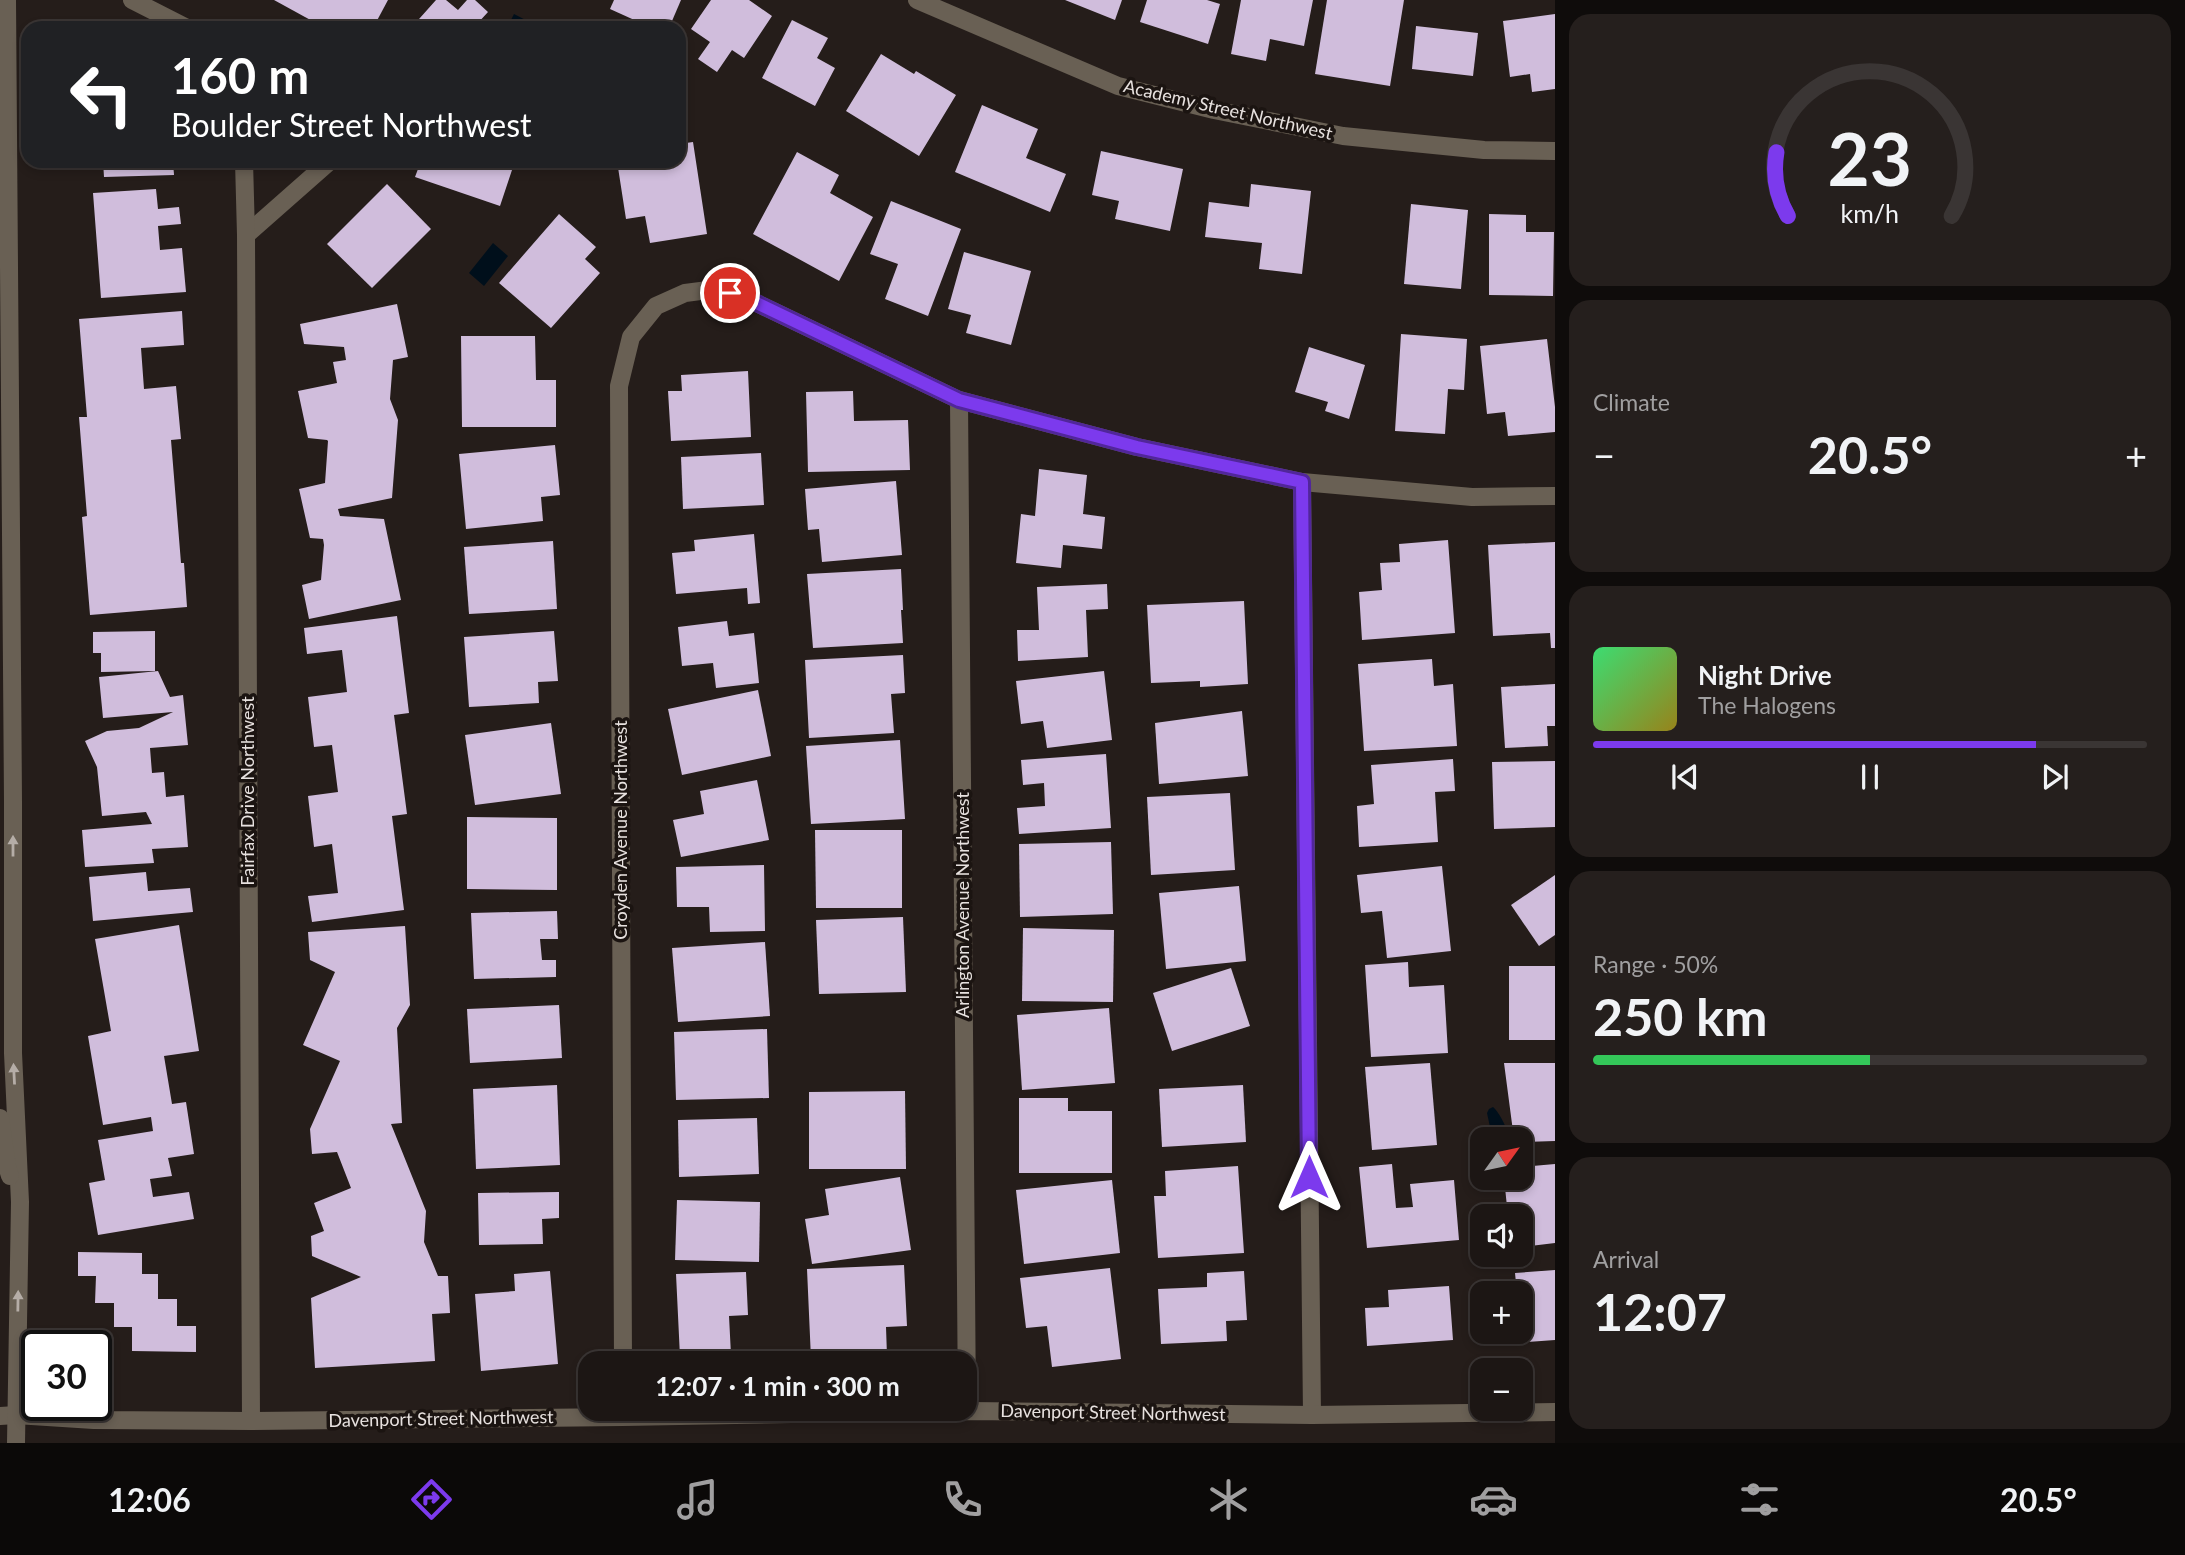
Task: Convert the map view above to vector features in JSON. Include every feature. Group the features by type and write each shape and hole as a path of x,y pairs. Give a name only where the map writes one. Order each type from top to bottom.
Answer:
{"street":[{"path":"7,0 4,319 6,657 13,1053 20,1202 8,1416 16,1443"},
{"path":"132,0 173,21"},
{"name":"Academy Street Northwest","path":"917,0 1118,86 1214,110 1343,136 1483,150 1555,151"},
{"name":"Fairfax Drive Northwest","path":"244,168 251,1421"},
{"path":"246,235 322,168"},
{"name":"Croyden Avenue Northwest","path":"623,1351 619,386 631,337 656,306 685,293 716,289 744,297 959,400"},
{"path":"959,400 1137,447 1302,482 1472,497 1555,496"},
{"name":"Arlington Avenue Northwest","path":"959,400 967,1351"},
{"path":"1302,482 1312,1415"},
{"path":"0,1118 7,1166 20,1202"},
{"name":"Davenport Street Northwest","path":"977,1411 1312,1415 1555,1412"},
{"name":"Davenport Street Northwest","path":"8,1416 94,1420 251,1421 578,1414"}],"water":[{"path":"514,14 528,21 510,21"},
{"path":"493,243 508,256 484,286 469,273"},
{"path":"1493,1107 1506,1127 1490,1127 1487,1113"}],"building":[{"path":"274,0 388,0 377,21 312,21"},
{"path":"436,0 446,0 458,10 467,0 475,0 488,12 480,21 417,21"},
{"path":"614,0 681,0 672,21 637,21 610,9"},
{"path":"711,0 749,0 772,16 744,58 732,50 717,72 698,59 710,42 691,29"},
{"path":"1065,0 1122,0 1115,20"},
{"path":"1147,0 1207,0 1220,4 1208,44 1140,22"},
{"path":"1241,0 1313,0 1304,46 1270,39 1266,61 1231,54"},
{"path":"1327,0 1404,0 1390,86 1315,74"},
{"path":"1555,14 1555,89 1532,92 1530,74 1510,77 1503,21"},
{"path":"792,20 828,38 817,58 835,68 815,106 762,78"},
{"path":"1416,26 1478,33 1473,76 1412,69"},
{"path":"881,54 956,95 919,156 846,111"},
{"path":"982,105 1038,129 1026,158 1066,174 1050,212 955,172"},
{"path":"693,142 707,234 650,243 645,216 626,219 618,168 686,168 686,143"},
{"path":"1101,151 1183,169 1170,231 1115,219 1119,201 1092,195"},
{"path":"797,152 839,175 830,193 873,217 839,281 753,234"},
{"path":"103,168 174,168 174,175 104,177"},
{"path":"418,168 513,168 500,206 415,177"},
{"path":"387,184 431,229 372,288 327,244"},
{"path":"1251,184 1311,191 1302,274 1259,269 1262,243 1205,237 1209,202 1249,207"},
{"path":"156,189 158,209 179,207 181,224 158,226 160,250 182,248 186,292 101,298 93,193"},
{"path":"891,201 961,229 928,316 885,299 898,264 870,254"},
{"path":"1411,204 1468,210 1461,289 1404,284"},
{"path":"559,214 596,247 585,259 600,273 551,328 499,283"},
{"path":"1489,214 1526,215 1526,232 1554,232 1553,296 1489,295"},
{"path":"964,252 1031,271 1011,345 966,333 971,315 948,309"},
{"path":"397,304 408,357 393,360 390,399 398,420 392,498 338,509 340,516 384,519 401,600 309,619 302,585 321,580 324,545 323,539 310,538 299,489 325,483 328,441 308,438 298,391 337,383 333,362 346,360 344,347 304,344 300,324"},
{"path":"182,311 184,345 141,348 144,389 176,386 181,439 171,440 187,607 90,615 82,517 87,516 79,417 87,417 79,319"},
{"path":"1401,334 1467,339 1464,390 1448,389 1445,434 1395,431"},
{"path":"461,336 535,336 536,380 556,380 556,427 462,427"},
{"path":"1547,339 1555,407 1555,432 1508,436 1505,412 1487,414 1480,346"},
{"path":"1309,347 1365,365 1349,419 1325,411 1328,402 1295,392"},
{"path":"748,371 751,437 671,441 668,391 682,391 681,375"},
{"path":"853,391 854,421 908,420 910,470 808,472 806,392"},
{"path":"555,445 560,495 541,497 543,521 466,529 459,454"},
{"path":"761,453 764,505 683,509 681,457"},
{"path":"1039,469 1087,475 1083,514 1105,517 1102,549 1063,545 1061,568 1016,563 1021,514 1035,516"},
{"path":"896,481 902,555 822,562 819,529 808,530 805,489"},
{"path":"754,534 760,603 748,604 747,588 676,594 672,553 695,551 694,540"},
{"path":"1448,540 1455,633 1362,640 1359,592 1382,590 1380,563 1400,562 1399,544"},
{"path":"553,541 557,609 469,614 464,547"},
{"path":"1555,542 1555,648 1551,648 1550,633 1493,636 1488,545"},
{"path":"901,569 903,643 813,648 807,574"},
{"path":"1107,584 1108,609 1086,610 1088,657 1018,661 1017,630 1039,630 1037,587"},
{"path":"1244,601 1248,684 1200,687 1200,681 1151,683 1147,605"},
{"path":"397,616 409,713 394,715 407,814 392,816 404,910 312,922 308,896 338,893 332,844 314,847 308,796 338,792 332,745 314,747 308,697 347,692 342,650 307,654 304,628"},
{"path":"727,621 729,636 754,633 759,683 716,688 713,663 682,666 678,627"},
{"path":"155,631 155,671 101,672 101,653 93,653 93,632"},
{"path":"554,631 558,681 538,682 539,703 469,707 464,637"},
{"path":"903,655 905,693 891,694 894,733 809,738 805,660"},
{"path":"1432,659 1434,686 1453,684 1457,746 1364,751 1358,664"},
{"path":"158,671 170,697 183,695 188,745 150,748 152,773 164,772 166,797 184,795 188,847 152,849 154,863 85,867 82,830 152,824 146,812 102,816 97,767 85,741 107,731 139,728 173,712 103,718 99,677"},
{"path":"1104,671 1112,740 1047,748 1043,721 1021,724 1016,681"},
{"path":"1555,684 1555,726 1547,726 1548,746 1505,748 1501,687"},
{"path":"758,690 771,756 682,775 668,709"},
{"path":"1242,711 1248,776 1159,784 1155,723"},
{"path":"551,723 561,794 475,805 465,735"},
{"path":"900,740 905,819 811,824 806,746"},
{"path":"1106,754 1111,828 1019,834 1017,808 1045,806 1044,783 1023,785 1021,760"},
{"path":"1453,759 1455,791 1435,792 1438,842 1359,847 1357,806 1374,804 1371,765"},
{"path":"1555,761 1555,827 1494,829 1492,762"},
{"path":"757,780 769,840 681,857 673,820 704,814 700,791"},
{"path":"1230,793 1235,870 1151,875 1147,797"},
{"path":"467,817 557,818 557,890 467,889"},
{"path":"815,830 902,830 902,908 816,908"},
{"path":"1111,842 1113,914 1020,917 1019,844"},
{"path":"764,865 765,931 710,932 709,907 677,907 676,867"},
{"path":"1442,866 1451,951 1387,958 1382,911 1361,913 1357,875"},
{"path":"146,872 148,891 190,888 193,912 93,921 89,877"},
{"path":"1555,875 1555,935 1539,946 1511,905"},
{"path":"1239,886 1246,961 1166,969 1159,893"},
{"path":"557,911 558,939 540,939 542,960 556,960 556,977 474,979 471,913"},
{"path":"903,917 906,992 819,994 816,920"},
{"path":"179,925 199,1051 164,1056 172,1104 186,1102 194,1154 168,1158 172,1176 150,1179 153,1197 189,1192 194,1219 98,1235 89,1183 105,1180 98,1140 153,1131 151,1117 103,1125 88,1036 111,1031 95,939"},
{"path":"405,926 410,1005 397,1028 402,1123 391,1124 426,1211 424,1242 438,1276 448,1276 450,1313 432,1314 435,1361 315,1368 311,1298 361,1277 312,1256 311,1236 324,1231 314,1203 351,1188 337,1152 312,1154 310,1129 340,1061 303,1045 335,972 310,960 308,932"},
{"path":"1023,928 1114,930 1113,1002 1022,1001"},
{"path":"765,942 770,1016 678,1022 672,948"},
{"path":"1408,962 1409,987 1444,985 1448,1053 1371,1057 1365,965"},
{"path":"1509,966 1555,966 1555,1040 1509,1040"},
{"path":"1231,968 1250,1026 1172,1051 1153,993"},
{"path":"559,1005 562,1058 470,1063 467,1009"},
{"path":"1109,1008 1115,1083 1022,1090 1017,1015"},
{"path":"767,1029 769,1098 676,1100 674,1032"},
{"path":"1430,1063 1437,1145 1372,1150 1365,1067"},
{"path":"1504,1063 1555,1063 1555,1141 1533,1142 1533,1127 1512,1127"},
{"path":"557,1085 560,1165 476,1169 473,1089"},
{"path":"1243,1085 1246,1142 1162,1147 1159,1089"},
{"path":"905,1091 906,1169 809,1169 809,1092"},
{"path":"1019,1098 1068,1098 1068,1111 1112,1111 1112,1173 1019,1173"},
{"path":"757,1118 759,1174 679,1177 678,1120"},
{"path":"1392,1164 1396,1208 1413,1207 1410,1184 1454,1180 1459,1240 1367,1248 1359,1167"},
{"path":"1555,1164 1555,1243 1533,1246 1533,1204 1507,1204 1505,1190 1533,1190 1533,1166"},
{"path":"1238,1166 1244,1253 1158,1258 1154,1196 1166,1196 1165,1171"},
{"path":"900,1177 911,1250 812,1264 805,1219 829,1215 825,1189"},
{"path":"1112,1180 1120,1253 1024,1264 1016,1190"},
{"path":"559,1192 559,1218 542,1219 543,1244 479,1245 478,1193"},
{"path":"677,1200 760,1202 759,1262 675,1260"},
{"path":"78,1252 142,1253 142,1274 158,1274 158,1299 177,1299 177,1326 196,1326 196,1352 132,1351 132,1327 114,1327 114,1303 95,1303 96,1276 78,1276"},
{"path":"904,1265 907,1326 886,1327 887,1351 811,1351 807,1269"},
{"path":"1110,1268 1121,1359 1052,1367 1047,1326 1026,1328 1020,1278"},
{"path":"1555,1270 1555,1340 1533,1342 1533,1281 1516,1281 1515,1273"},
{"path":"550,1271 558,1364 481,1371 475,1294 515,1291 514,1274"},
{"path":"1244,1271 1247,1320 1226,1321 1227,1341 1161,1344 1158,1289 1207,1287 1207,1273"},
{"path":"746,1272 748,1315 729,1316 731,1351 680,1351 676,1274"},
{"path":"1449,1286 1453,1340 1367,1346 1365,1308 1389,1307 1388,1290"}],"route":[{"path":"730,293 744,297 959,400 1137,447 1302,482 1309,1177"}]}
